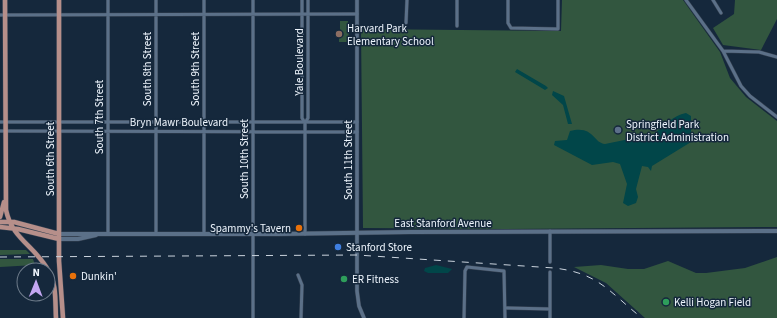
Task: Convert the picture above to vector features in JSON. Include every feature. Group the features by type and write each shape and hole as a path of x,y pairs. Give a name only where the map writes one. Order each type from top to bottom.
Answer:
{"main road":[{"path":"5,0 2,16 2,131 5,198 8,222 11,228 48,270 53,282 56,303 56,318"},
{"name":"South 6th Street","path":"59,0 59,276 63,318"},
{"path":"0,217 5,198"},
{"name":"East Stanford Avenue","path":"0,222 8,222 59,234 777,231"},
{"name":"East Stanford Avenue","path":"0,227 11,228 59,239 78,239 108,234"}],"street":[{"name":"South 7th Street","path":"108,0 108,234"},
{"name":"South 8th Street","path":"156,0 156,234"},
{"name":"South 9th Street","path":"204,0 204,234"},
{"name":"South 10th Street","path":"253,0 253,318"},
{"name":"Yale Boulevard","path":"302,0 302,118 305,123 305,234"},
{"name":"Yale Boulevard","path":"305,123 308,118 308,0"},
{"name":"South 11th Street","path":"357,0 357,291 359,306 364,318"},
{"path":"406,23 407,0"},
{"path":"457,0 457,26"},
{"path":"508,0 509,27 516,29 558,29 558,0"},
{"path":"686,0 723,51 741,86 750,96 777,117"},
{"path":"713,0 722,13"},
{"path":"2,16 108,14 357,14"},
{"path":"723,51 752,52 776,57 777,52"},
{"name":"Bryn Mawr Boulevard","path":"2,122 357,122"},
{"name":"Bryn Mawr Boulevard","path":"2,131 357,132"},
{"path":"550,232 550,262"},
{"path":"464,318 465,272 467,268 504,271 505,318"},
{"path":"550,272 550,318"},
{"path":"298,276 302,285 301,318"},
{"path":"505,308 550,309"}],"shaded area":[{"path":"562,0 683,0 720,52 730,78 746,97 777,121 777,227 502,229 363,228 361,29 561,31"},
{"path":"735,0 777,0 777,19 761,50 723,45 713,28 734,14"},
{"path":"340,21 348,21 349,42 339,42 339,36 343,36 340,35"},
{"path":"517,69 548,88 545,90 515,72"},
{"path":"553,91 564,96 572,124 568,124 563,105 552,95"},
{"path":"686,113 691,116 691,142 652,166 651,171 648,167 642,166 636,189 638,197 636,203 628,206 623,203 627,184 620,164 613,162 592,165 554,145 555,141 567,140 570,131 578,130 588,132 598,141 605,144 654,134 677,116"},
{"path":"0,250 26,250 30,254 0,255"},
{"path":"777,257 777,318 645,318 606,283 574,267 601,265 628,269 644,269 668,261 696,273 706,273 745,268"},
{"path":"0,259 33,259 34,262 16,262 16,266 0,267"},
{"path":"436,265 452,269 448,273 428,273 424,271 425,268"}],"railway":[{"path":"0,257 357,255 554,268 582,274 593,279 612,292 642,318"}],"place":[{"name":"Harvard Park Elementary School","path":"339,34"},
{"name":"Springfield Park District Administration","path":"618,130"},
{"name":"Spammy's Tavern","path":"299,228"},
{"name":"Stanford Store","path":"338,247"},
{"name":"Dunkin'","path":"73,276"},
{"name":"ER Fitness","path":"344,279"},
{"name":"Kelli Hogan Field","path":"666,302"}]}
